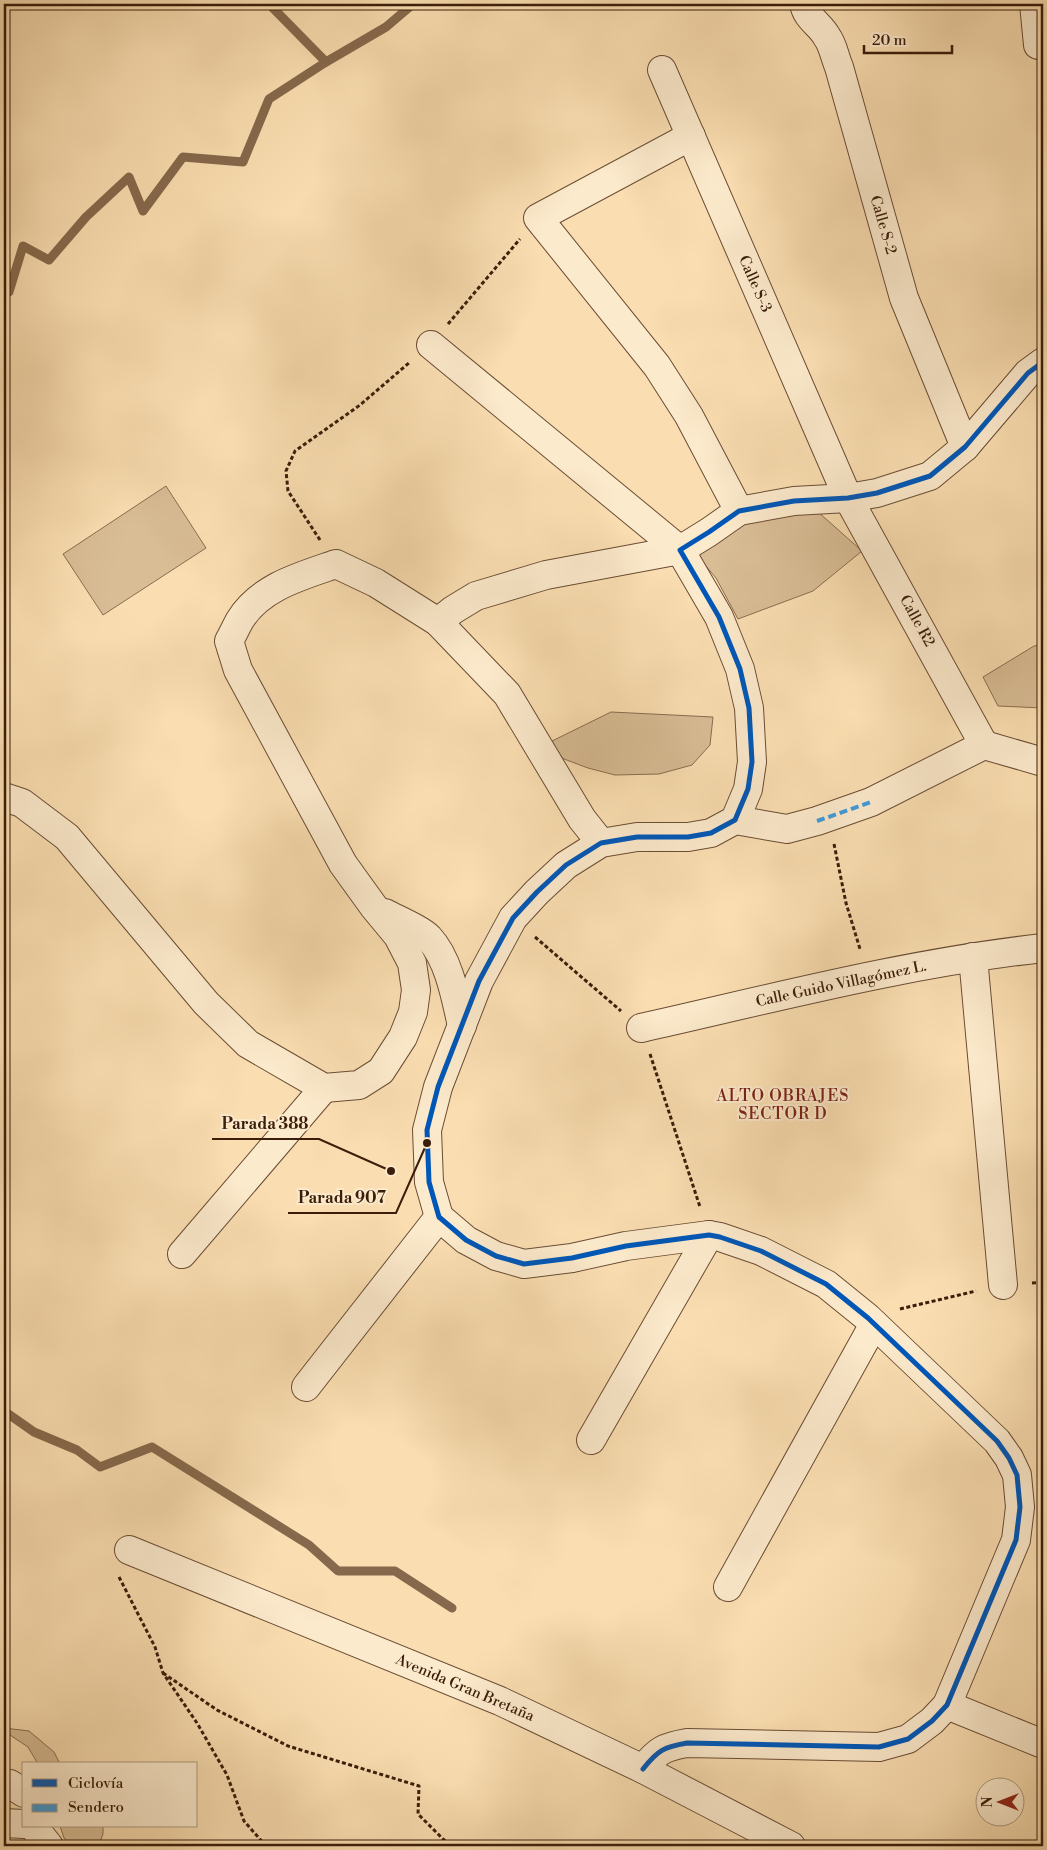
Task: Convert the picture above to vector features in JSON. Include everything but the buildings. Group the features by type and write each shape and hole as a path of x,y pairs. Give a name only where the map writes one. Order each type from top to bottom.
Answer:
{"street":[{"name":"Calle S-2","path":"804,4 813,22 827,36 839,67 904,298 964,447"},
{"path":"1034,4 1038,46"},
{"name":"Calle S-3","path":"662,70 848,498"},
{"path":"691,136 538,218 657,366 689,416 739,512"},
{"path":"431,345 680,550 719,617 740,669 749,708 752,762 748,789 735,820"},
{"path":"438,622 476,596 546,575 680,550 739,512 794,501 848,498 877,493 930,476 964,447 1028,373 1043,362"},
{"name":"Calle R2","path":"848,498 984,745"},
{"path":"4,797 22,803 67,837 206,1003 248,1044 324,1088 358,1085 381,1071 403,1036 412,1012 416,990 412,963 398,936 343,864 238,670 229,641 240,619 259,598 294,579 336,564 376,583 438,622 507,694 582,819 601,843"},
{"path":"644,1768 655,1754 668,1746 687,1743 879,1747 908,1739 932,1721 947,1705 1016,1540 1020,1507 1017,1475 997,1441 871,1321 826,1284 761,1251 720,1236 709,1235 626,1246 572,1258 524,1264 496,1256 466,1240 438,1216 429,1182 427,1130 438,1087 479,981 513,918 566,865 601,843 637,837 688,838 711,833 735,820 787,829 871,802 984,745 1043,762"},
{"path":"374,907 429,938 442,958 454,990 462,1026"},
{"name":"Calle Guido Villagómez L.","path":"641,1028 867,976 973,956 1043,948"},
{"path":"973,956 1003,1285"},
{"path":"182,1254 324,1088"},
{"path":"306,1387 438,1216"},
{"path":"591,1440 709,1235"},
{"path":"728,1587 871,1321"},
{"name":"Avenida Gran Bretaña","path":"129,1550 500,1701 644,1768 791,1846"},
{"path":"947,1705 1043,1744"},
{"path":"4,1784 10,1784 22,1792"},
{"path":"4,1823 22,1824"},
{"path":"35,1828 49,1846"}],"path":[{"path":"336,564 288,490 286,471 295,452 360,405 431,345 538,218"},
{"path":"816,821 834,844 846,903 867,976"},
{"path":"513,918 641,1028 709,1235"},
{"path":"871,1321 885,1312 1003,1285"},
{"path":"129,1550 119,1576 155,1647 163,1673 198,1723 227,1775 244,1821 266,1846"},
{"path":"163,1673 217,1710 288,1746 419,1786 418,1814 450,1846"}],"shaded area":[{"path":"166,486 206,548 103,615 63,554"},
{"path":"817,511 862,551 813,591 738,619 716,578 695,553 717,526"},
{"path":"1043,645 1043,708 998,706 983,677 1034,646"},
{"path":"611,712 713,717 710,745 692,765 659,774 615,775 564,759 548,743"},
{"path":"4,1728 29,1731 54,1752 59,1762 37,1762 28,1747 4,1731"},
{"path":"61,1828 103,1828 99,1845 72,1846 64,1838"}],"waterway":[{"path":"269,4 326,62"},
{"path":"4,295 9,292 23,246 49,260 86,217 129,177 143,211 183,157 243,162 269,99 326,62 386,27 413,4"},
{"path":"4,1411 34,1432 77,1450 100,1467 152,1447 309,1545 338,1571 395,1571 452,1608"}],"marked path":[{"path":"817,821 871,802"}],"cycle path":[{"path":"643,1769 662,1750 687,1743 879,1747 908,1739 932,1721 947,1705 1016,1540 1020,1507 1017,1475 1009,1458 997,1441 868,1318 826,1284 761,1251 709,1235 626,1246 572,1258 524,1264 496,1256 466,1240 439,1217 429,1182 427,1130 438,1087 479,981 513,918 566,865 601,843 637,837 688,837 711,833 735,820 748,789 752,762 749,708 740,669 719,617 680,550 739,511 794,501 848,498 877,493 930,476 965,447 1028,373 1043,362"}],"place":[{"name":"Parada 907","path":"427,1143"},
{"name":"Parada 388","path":"391,1171"}],"district":[{"name":"ALTO OBRAJES SECTOR D","path":"783,1105"}]}
